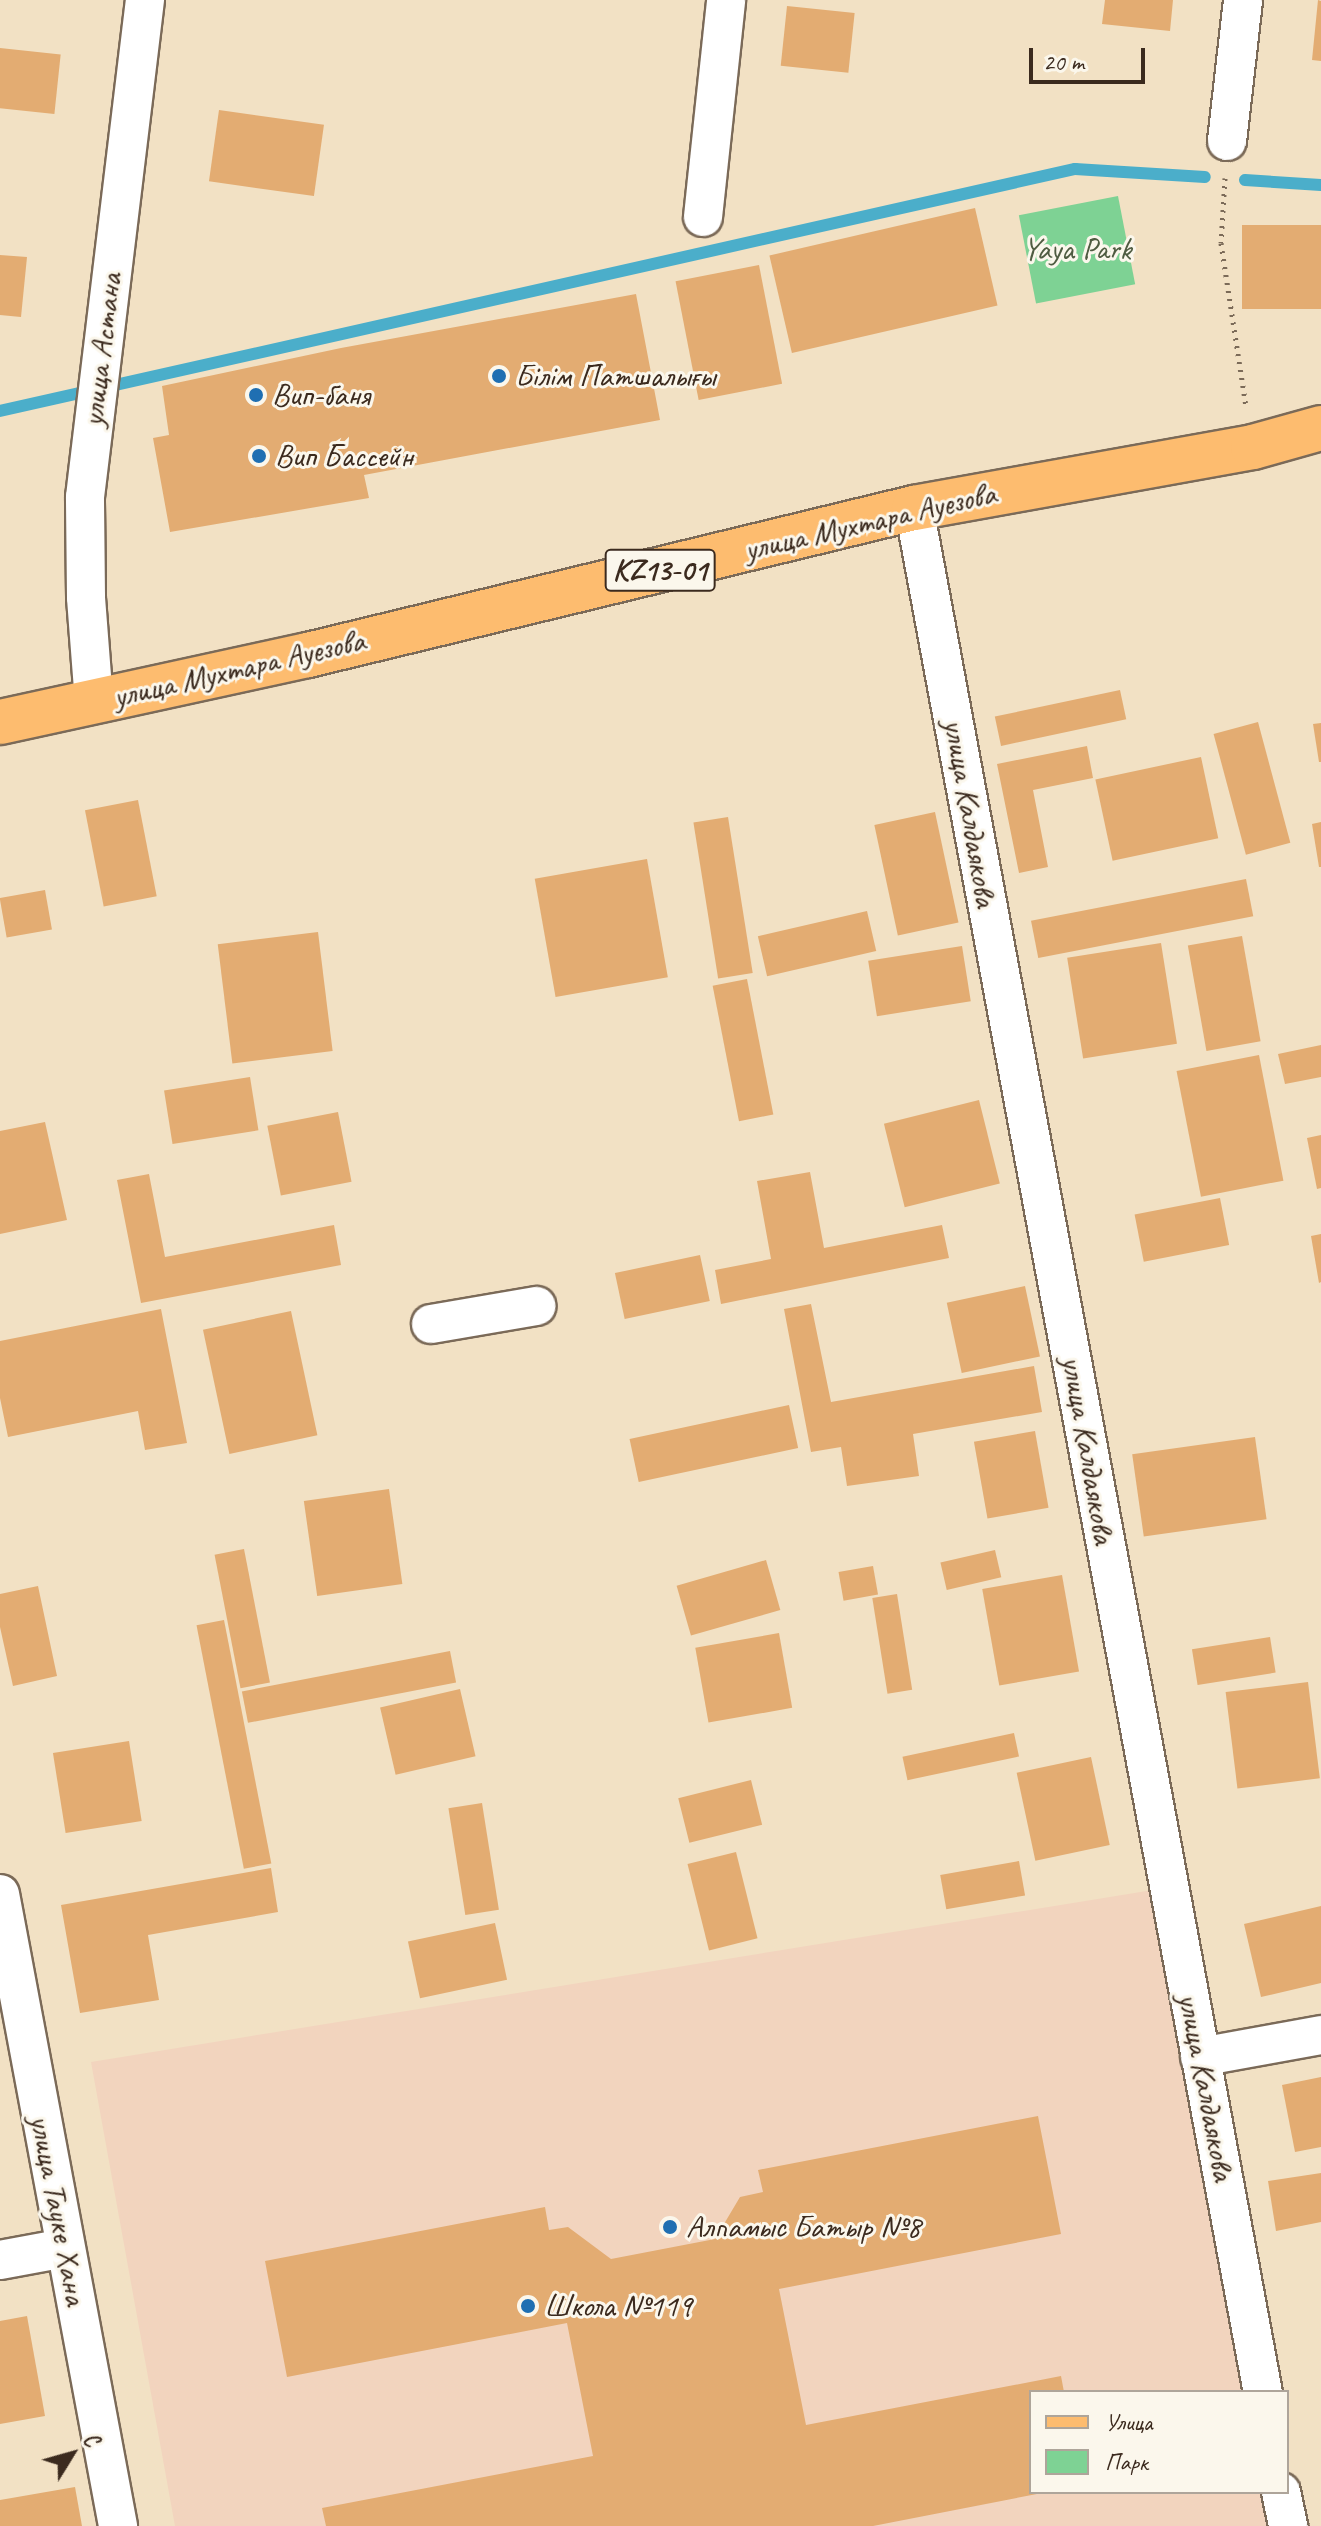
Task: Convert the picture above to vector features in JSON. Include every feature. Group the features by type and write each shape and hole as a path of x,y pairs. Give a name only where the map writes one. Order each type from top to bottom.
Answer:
{"main road":[{"name":"улица Мухтара Ауезова","path":"0,722 308,655 914,508 1253,447 1321,428"}],"street":[{"name":"улица Астана","path":"94,702 86,597 85,497 145,0"},
{"path":"703,217 726,0"},
{"path":"1227,141 1243,0"},
{"name":"улица Калдаякова","path":"914,508 1263,2390"},
{"path":"431,1324 536,1306"},
{"name":"улица Тауке Хана","path":"0,1894 118,2526"},
{"path":"1200,2057 1321,2035"},
{"path":"0,2260 65,2248"},
{"path":"1281,2494 1288,2526"}],"path":[{"path":"1227,141 1221,243 1253,447"}],"shaded area":[{"name":"Алпамыс Батыр №8","path":"1159,1889 1249,2390 1029,2390 1029,2494 1267,2494 1273,2526 175,2526 91,2062"}],"green space":[{"name":"Yaya Park","path":"1118,196 1135,284 1036,304 1019,215"}],"building":[{"path":"1105,0 1173,0 1170,31 1102,24"},
{"path":"1318,0 1321,1 1321,61 1312,60"},
{"path":"787,6 855,13 848,73 781,66"},
{"path":"0,48 61,54 54,114 0,108"},
{"path":"219,110 324,125 314,196 209,181"},
{"path":"975,208 997,305 792,353 769,255"},
{"path":"1242,225 1321,225 1321,309 1242,309"},
{"path":"0,255 27,257 21,317 0,315"},
{"path":"759,265 782,384 699,400 676,281"},
{"path":"636,294 660,420 364,475 369,498 170,532 153,438 169,435 162,386 341,348"},
{"path":"1120,690 1126,719 1001,746 995,717"},
{"path":"1258,722 1290,843 1246,855 1214,734"},
{"path":"1321,723 1321,762 1319,762 1313,724"},
{"path":"1087,746 1093,778 1033,790 1048,867 1019,873 997,764"},
{"path":"1201,757 1218,838 1113,861 1095,779"},
{"path":"138,800 157,896 104,907 85,810"},
{"path":"935,812 958,923 898,935 874,825"},
{"path":"728,817 753,973 718,979 693,822"},
{"path":"1321,822 1321,867 1319,867 1312,824"},
{"path":"647,859 668,977 556,997 535,879"},
{"path":"1246,879 1253,916 1038,958 1031,921"},
{"path":"45,890 52,929 7,937 0,898"},
{"path":"867,911 876,951 767,976 758,936"},
{"path":"318,932 333,1051 232,1063 218,944"},
{"path":"1242,936 1261,1041 1206,1051 1188,946"},
{"path":"1161,943 1177,1044 1083,1059 1067,958"},
{"path":"962,946 971,1001 877,1016 868,961"},
{"path":"747,979 773,1114 739,1121 713,986"},
{"path":"1321,1045 1321,1077 1285,1084 1278,1054"},
{"path":"1259,1055 1283,1181 1201,1197 1177,1071"},
{"path":"250,1077 258,1130 173,1144 164,1091"},
{"path":"979,1100 1000,1183 905,1207 884,1124"},
{"path":"338,1112 352,1182 281,1195 267,1126"},
{"path":"45,1122 67,1220 0,1234 0,1131"},
{"path":"1321,1135 1321,1188 1317,1189 1307,1138"},
{"path":"810,1172 824,1248 942,1225 949,1258 721,1304 715,1270 771,1259 757,1181"},
{"path":"149,1174 165,1257 334,1225 341,1265 141,1303 117,1180"},
{"path":"1220,1198 1229,1245 1144,1262 1135,1215"},
{"path":"1321,1234 1321,1282 1319,1283 1311,1236"},
{"path":"700,1255 710,1301 625,1319 615,1273"},
{"path":"1025,1286 1040,1356 962,1373 947,1303"},
{"path":"811,1304 831,1402 1034,1366 1042,1412 913,1434 919,1476 847,1486 841,1447 811,1452 784,1309"},
{"path":"161,1309 187,1443 145,1450 138,1411 8,1437 0,1398 0,1341"},
{"path":"291,1311 317,1435 229,1454 203,1330"},
{"path":"789,1405 798,1448 639,1482 630,1439"},
{"path":"1035,1431 1049,1508 987,1519 974,1442"},
{"path":"1255,1437 1267,1519 1144,1536 1132,1454"},
{"path":"389,1489 402,1584 317,1596 304,1501"},
{"path":"244,1549 270,1683 241,1688 215,1555"},
{"path":"995,1550 1001,1577 947,1590 940,1563"},
{"path":"766,1560 780,1610 691,1636 677,1586"},
{"path":"873,1566 878,1595 844,1601 839,1572"},
{"path":"1062,1575 1079,1672 999,1686 982,1589"},
{"path":"38,1586 57,1676 13,1686 0,1627 0,1594"},
{"path":"897,1594 912,1690 887,1694 872,1598"},
{"path":"224,1620 271,1863 244,1869 197,1625"},
{"path":"779,1633 792,1708 708,1723 695,1648"},
{"path":"1270,1637 1276,1673 1198,1685 1192,1649"},
{"path":"450,1651 456,1682 248,1723 242,1691"},
{"path":"1308,1682 1320,1778 1237,1788 1226,1692"},
{"path":"460,1689 476,1756 396,1775 380,1707"},
{"path":"1014,1733 1019,1756 907,1780 902,1757"},
{"path":"129,1741 142,1821 66,1833 53,1753"},
{"path":"1091,1757 1110,1845 1035,1861 1017,1773"},
{"path":"751,1780 762,1825 689,1843 678,1798"},
{"path":"482,1803 499,1910 465,1915 448,1808"},
{"path":"736,1852 758,1938 709,1950 687,1864"},
{"path":"1019,1861 1025,1895 946,1909 940,1875"},
{"path":"271,1868 278,1912 148,1935 159,2000 80,2013 61,1905"},
{"path":"1321,1906 1321,1983 1261,1997 1244,1924"},
{"path":"495,1923 507,1980 420,1998 408,1942"},
{"path":"1321,2077 1321,2147 1295,2152 1282,2085"},
{"name":"Школа №119","path":"1038,2116 1061,2234 779,2289 806,2425 1061,2376 1064,2390 1029,2390 1029,2494 1037,2494 873,2526 326,2526 322,2508 593,2456 567,2323 287,2377 265,2261 545,2207 549,2230 568,2227 611,2259 715,2239 740,2197 763,2192 758,2170"},
{"path":"1321,2173 1321,2222 1276,2231 1268,2181"},
{"path":"27,2316 45,2416 0,2424 0,2321"},
{"path":"75,2487 82,2526 0,2526 0,2500"}],"waterway":[{"path":"0,411 1075,169 1205,177"},
{"path":"1245,180 1321,185"}],"place":[{"name":"Білім Патшалығы","path":"499,376"},
{"name":"Вип-баня","path":"256,395"},
{"name":"Вип Бассейн","path":"259,456"},
{"name":"Алпамыс Батыр №8","path":"670,2227"},
{"name":"Школа №119","path":"528,2306"}]}
